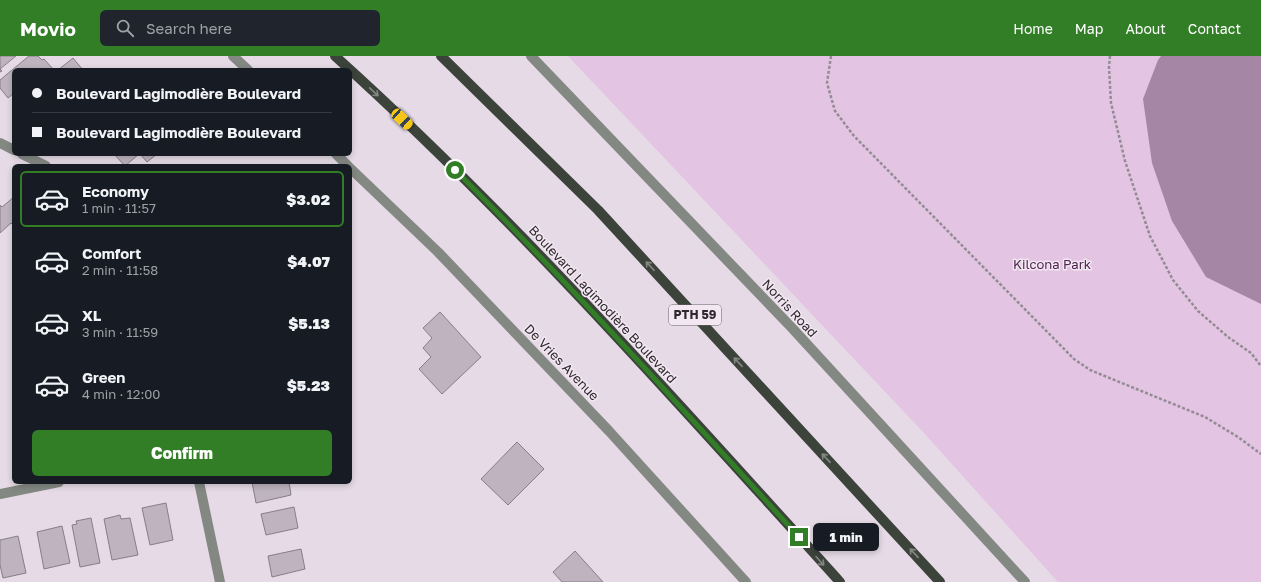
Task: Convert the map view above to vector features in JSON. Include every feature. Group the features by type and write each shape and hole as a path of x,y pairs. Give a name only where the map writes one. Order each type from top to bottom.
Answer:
{"main road":[{"name":"Boulevard Lagimodière Boulevard","path":"335,56 348,68"},
{"name":"PTH 59","path":"440,56 598,210 940,582"},
{"name":"Boulevard Lagimodière Boulevard","path":"352,72 425,140 548,264 632,353 840,582"}],"street":[{"path":"233,56 246,68"},
{"name":"Norris Road","path":"531,56 793,329 1025,582"},
{"path":"0,143 12,149"},
{"path":"26,156 42,164"},
{"name":"De Vries Avenue","path":"338,156 346,164"},
{"name":"De Vries Avenue","path":"352,170 438,252 609,431 746,582"},
{"path":"0,494 49,484"},
{"path":"199,484 220,582"}],"path":[{"path":"831,56 827,83 834,111 854,136 1074,359 1090,370 1205,417 1238,437 1261,454"},
{"path":"1110,56 1109,68 1111,103 1125,162 1150,236 1173,280 1198,311 1228,337 1251,353 1261,366"}],"green space":[{"name":"Kilcona Park","path":"568,56 1261,56 1261,582 1058,582 924,433"}],"shaded area":[{"path":"1161,56 1261,56 1261,304 1206,277 1172,221 1152,163 1143,99 1158,60"}],"building":[{"path":"0,56 16,56 0,69"},
{"path":"29,56 38,56 42,60 44,59 52,68 14,68"},
{"path":"73,58 81,68 60,68"},
{"path":"12,70 12,95 8,98 0,88 0,80"},
{"path":"116,156 137,156 127,164 123,164"},
{"path":"142,156 154,156 147,162"},
{"path":"12,199 12,224 11,223 0,233 0,205 2,207"},
{"path":"440,312 481,357 442,394 419,369 431,357 423,348 432,338 423,328"},
{"path":"517,442 544,469 508,505 481,479"},
{"path":"252,484 289,484 291,495 256,503"},
{"path":"166,503 173,540 150,545 142,508"},
{"path":"294,507 298,528 266,535 261,514"},
{"path":"120,515 121,519 130,518 138,555 112,560 104,519"},
{"path":"91,518 100,563 80,567 72,525 77,524 76,521"},
{"path":"62,526 70,563 44,569 37,532"},
{"path":"18,536 26,573 3,578 0,565 0,540"},
{"path":"301,549 305,569 272,577 268,556"},
{"path":"575,551 603,582 562,582 553,572"}],"route":[{"path":"455,170 495,209 622,342 799,537"}]}
